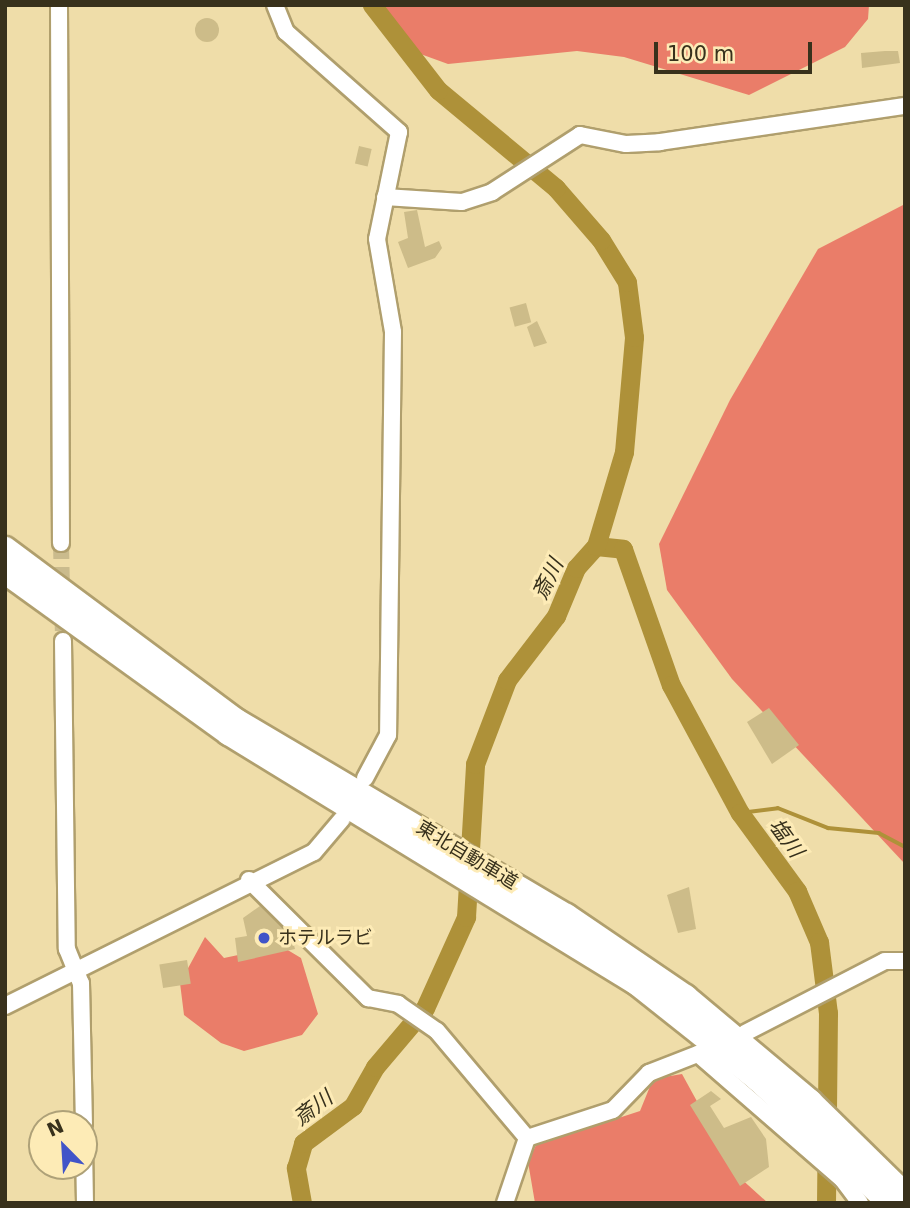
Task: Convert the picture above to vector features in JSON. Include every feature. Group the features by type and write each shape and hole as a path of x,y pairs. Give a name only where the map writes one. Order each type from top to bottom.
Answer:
{"highway":[{"name":"東北自動車道","path":"5,548 236,720 494,883 685,996 810,1101 844,1157 905,1194"},
{"name":"東北自動車道","path":"5,572 153,685 444,852"},
{"name":"東北自動車道","path":"494,883 636,983 811,1126 889,1203"}],"street":[{"path":"59,5 61,543"},
{"path":"275,5 286,33 399,132 377,239 393,332 388,735 365,778"},
{"path":"385,197 462,202 492,192 580,135 626,144 660,142 905,107"},
{"path":"63,641 67,948 76,968 83,1110"},
{"path":"5,1006 249,880 314,852 342,819"},
{"path":"249,880 368,998 398,1004 437,1031 527,1138"},
{"path":"746,1032 835,984 886,961 905,961"},
{"path":"527,1138 613,1110 649,1073 702,1052 817,1156 844,1157 860,1203"},
{"path":"505,1203 527,1138"},
{"path":"85,1180 85,1203"}],"shaded area":[{"path":"370,5 869,5 868,19 845,47 749,95 624,57 577,51 448,64 404,48"},
{"path":"905,204 905,864 732,679 667,590 659,544 730,400 818,249"},
{"path":"205,937 224,958 281,946 301,958 318,1014 302,1035 244,1051 221,1043 184,1015 180,983"},
{"path":"682,1074 738,1176 768,1203 535,1203 528,1162 536,1145 640,1111 653,1079"}],"building":[{"path":"207,18 216,21 219,30 216,39 207,42 198,39 195,30 198,21"},
{"path":"898,51 900,63 862,68 861,53"},
{"path":"359,146 372,149 368,166 355,164"},
{"path":"417,210 425,247 439,241 442,248 435,258 408,268 398,242 408,238 404,212"},
{"path":"526,303 531,322 515,327 510,307"},
{"path":"537,321 547,343 534,347 527,327"},
{"path":"769,708 799,745 772,764 747,722"},
{"path":"689,887 696,929 678,933 667,895"},
{"path":"260,906 292,937 295,949 238,962 235,938 247,936 243,918"},
{"path":"187,960 191,984 163,988 159,964"},
{"path":"711,1091 721,1099 710,1106 724,1128 751,1117 766,1139 769,1167 740,1186 690,1105"}],"waterway":[{"name":"斎川","path":"302,1203 296,1168 303,1143 353,1106 375,1067 425,1008 466,917 475,764 507,680 556,616 576,568 596,546 624,452 634,337 627,282 601,240 556,188 438,90 372,5"},
{"name":"塩川","path":"596,546 623,549 671,685 740,813 797,891 819,942 828,1013 826,1203"},
{"path":"740,813 778,808 828,828 879,833 905,847"}],"tunnel":[{"path":"61,543 63,641"}],"place":[{"name":"ホテルラビ","path":"264,938"}]}
